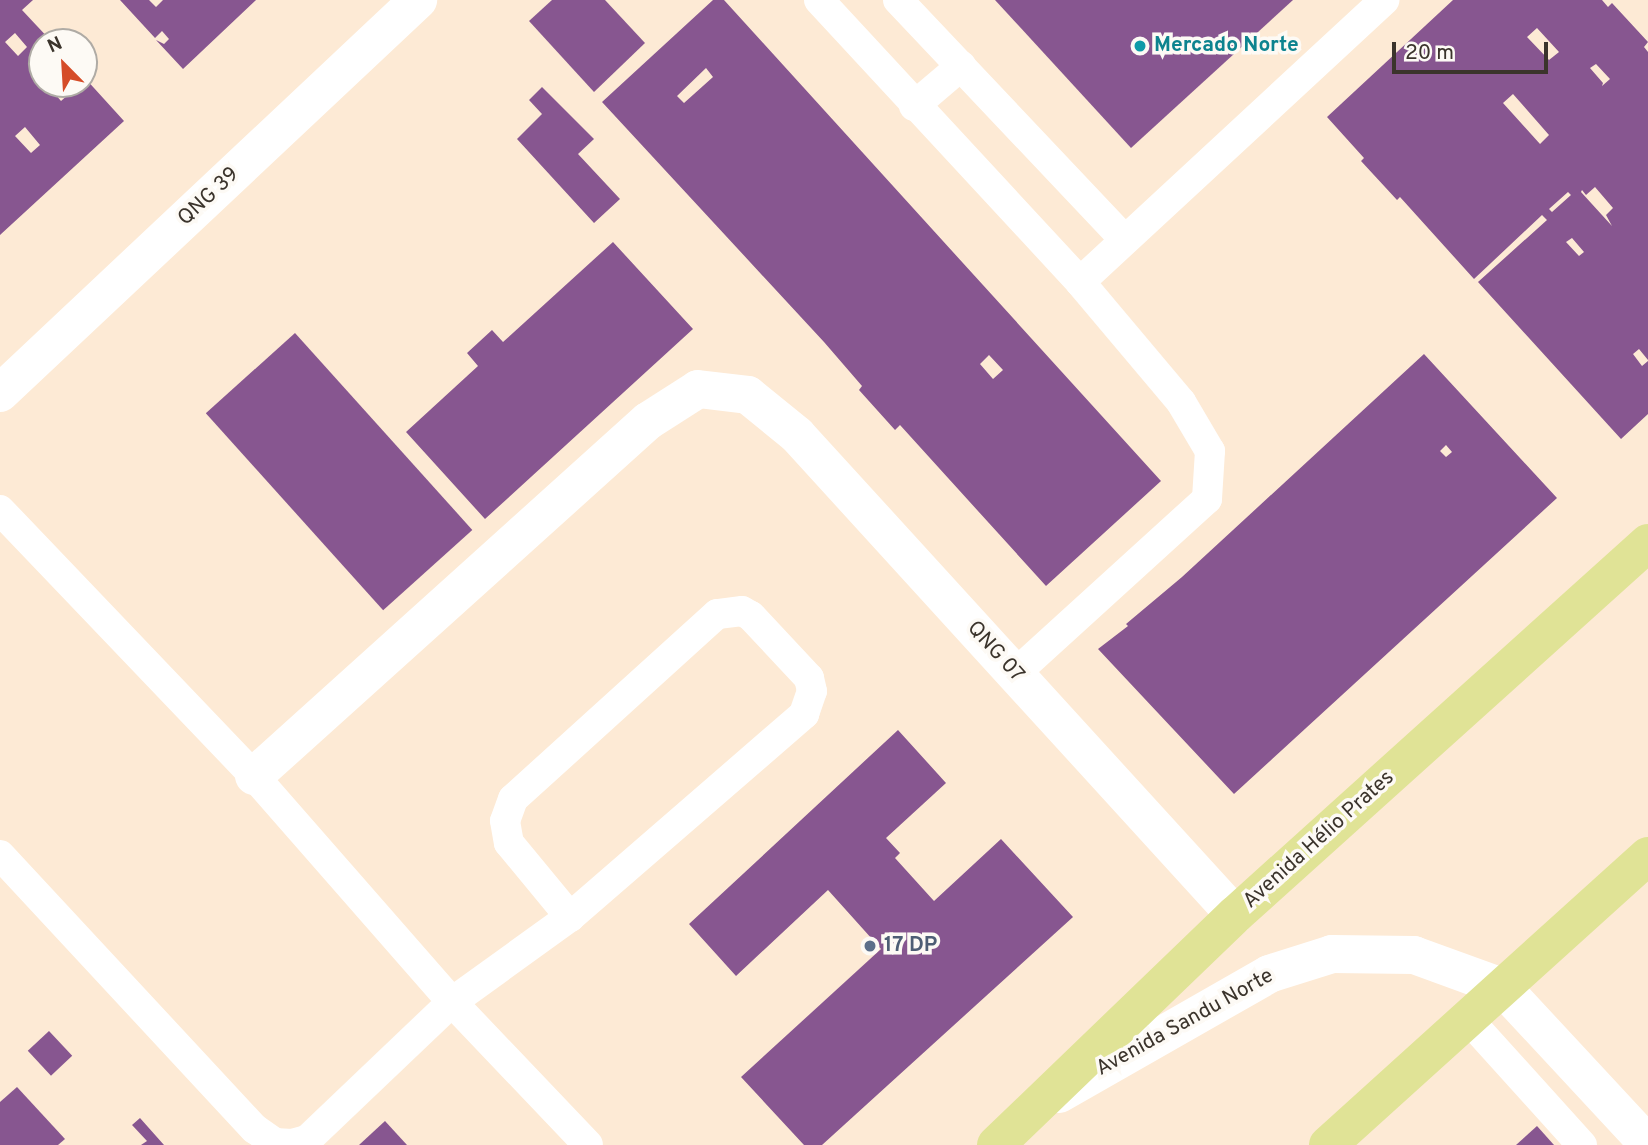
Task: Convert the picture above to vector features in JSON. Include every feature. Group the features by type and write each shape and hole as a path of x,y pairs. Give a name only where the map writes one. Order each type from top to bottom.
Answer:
{"main road":[{"name":"Avenida Hélio Prates","path":"996,1145 1235,915 1648,543"},
{"path":"1328,1145 1648,856"}],"street":[{"name":"QNG 39","path":"0,393 418,0"},
{"name":"QNG 07","path":"254,776 648,421 698,389 748,395 797,435 1235,915"},
{"name":"Avenida Sandu Norte","path":"1032,1109 1269,974 1332,954 1414,955 1502,987 1648,1144"}],"lane":[{"path":"819,0 914,106 1080,282 1181,402 1210,451 1207,499 1014,674"},
{"path":"898,0 1125,240"},
{"path":"1080,282 1384,0"},
{"path":"914,106 961,66"},
{"path":"0,510 254,776 452,1002 588,1145"},
{"path":"0,855 255,1129 275,1143 292,1144 307,1140 452,1002 570,917 804,714 812,691 809,678 751,617 742,611 717,614 513,799 505,821 509,843 570,917"},
{"path":"1468,1019 1582,1145"}],"building":[{"path":"0,0 33,0 22,10 39,28 28,28 28,98 58,98 61,101 64,98 98,98 98,92 124,121 0,235","holes":["15,33 27,47 18,56 5,42","25,127 40,145 31,153 15,136"]},
{"path":"120,0 149,0 156,7 163,0 256,0 183,69 156,40 164,44 169,39 162,31 155,38"},
{"path":"552,0 605,0 645,43 594,92 529,21"},
{"path":"713,0 724,0 1161,481 1046,586 900,425 895,430 859,390 862,386 824,342 602,102","holes":["706,68 713,77 684,103 677,96","989,355 1003,370 993,379 980,364"]},
{"name":"Mercado Norte","path":"995,0 1293,0 1131,148"},
{"path":"1453,0 1602,0 1608,7 1612,3 1648,42 1644,47 1648,52 1648,360 1639,349 1633,354 1642,366 1648,361 1648,414 1621,439 1478,282 1547,220 1542,215 1474,279 1400,197 1397,200 1361,161 1364,158 1327,117","holes":["1537,28 1559,52 1549,60 1527,37","1596,64 1610,79 1602,86 1603,83 1590,68","1513,94 1549,135 1540,144 1503,103","1595,187 1613,208 1606,215 1612,226 1581,192 1582,190 1586,195","1568,192 1571,195 1552,212 1549,209","1572,238 1584,252 1579,256 1566,242"]},
{"path":"542,87 594,139 578,154 620,199 594,223 517,139 542,114 529,100"},
{"path":"613,242 693,329 485,519 406,432 478,366 467,353 492,330 503,342"},
{"path":"295,333 472,530 383,610 206,413"},
{"path":"1424,354 1557,498 1234,794 1098,649 1182,577","holes":["1446,445 1452,452 1446,457 1440,451"]},
{"path":"898,730 946,783 886,838 900,853 895,858 934,901 1001,839 1073,917 822,1145 804,1145 741,1077 881,949 828,890 736,976 689,924"},
{"path":"49,1031 72,1056 51,1076 28,1051"},
{"path":"17,1087 65,1139 58,1145 0,1145 0,1102"},
{"path":"140,1118 164,1145 141,1145 147,1141 132,1125"},
{"path":"385,1121 407,1145 359,1145"},
{"path":"1537,1126 1554,1145 1516,1145"}],"place":[{"name":"Mercado Norte","path":"1140,46"},
{"name":"17 DP","path":"870,946"}]}
